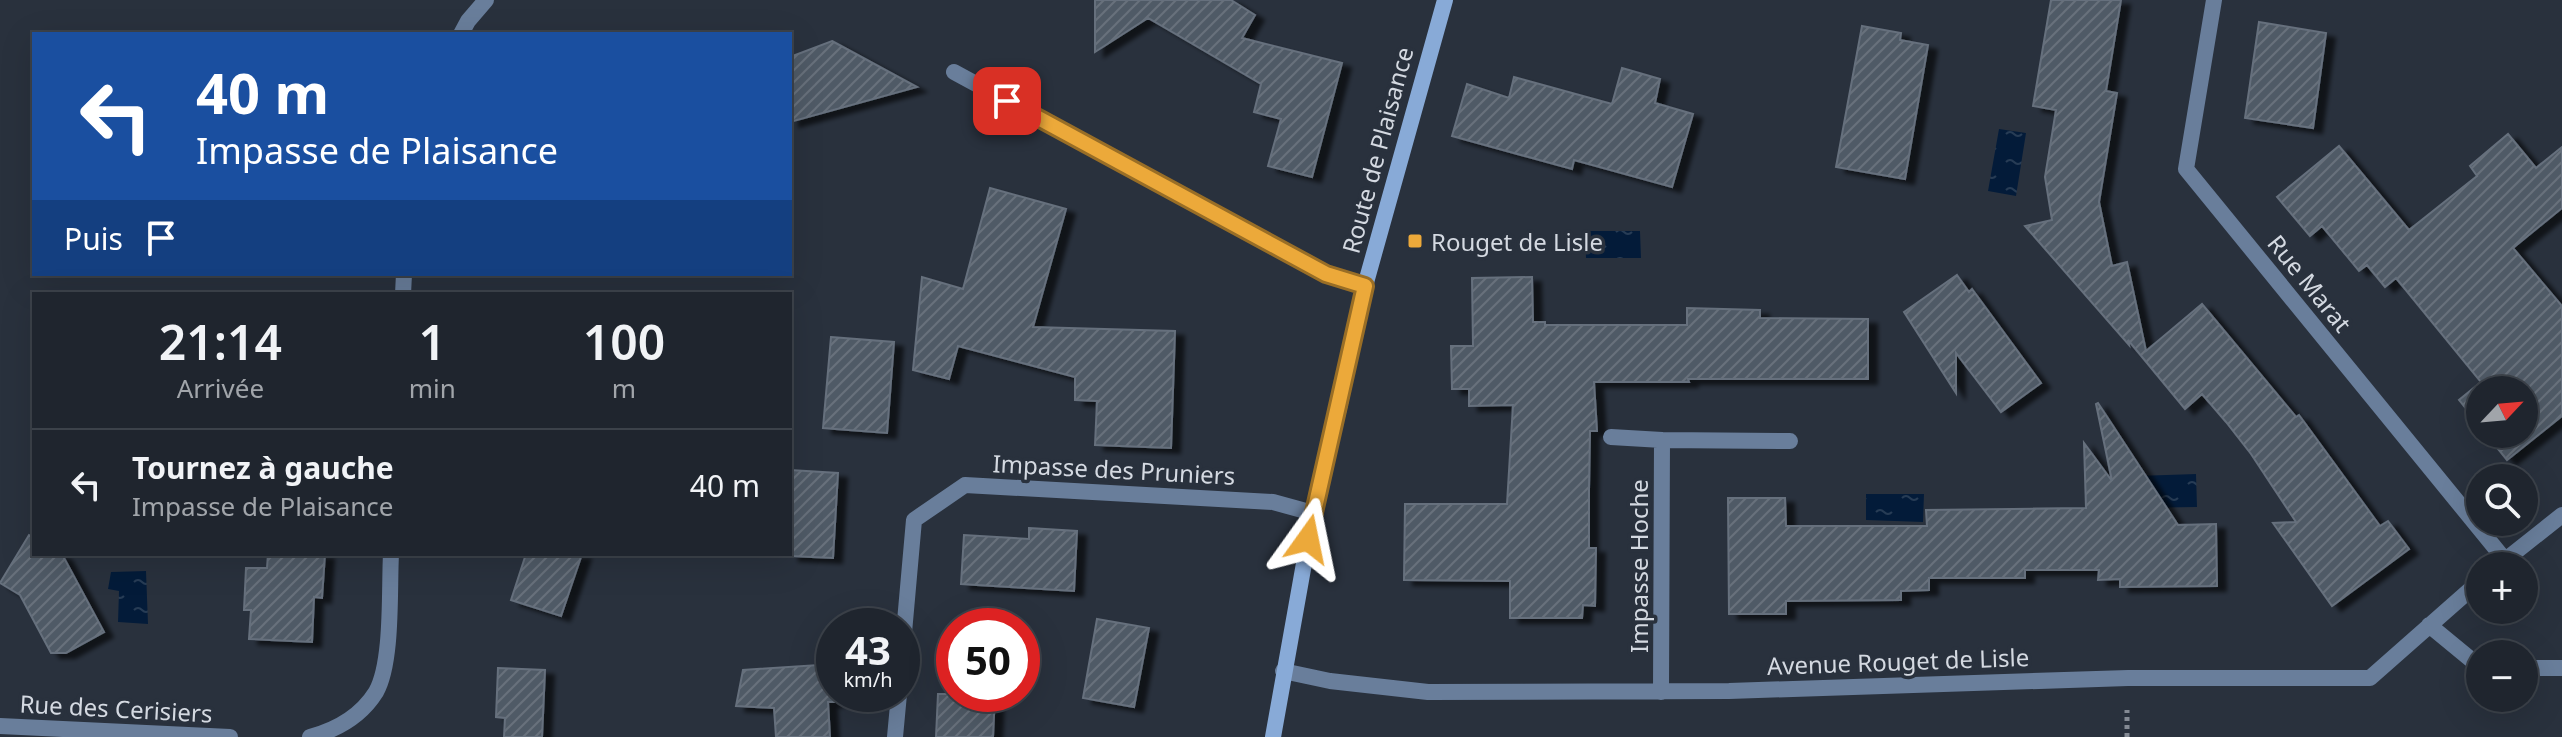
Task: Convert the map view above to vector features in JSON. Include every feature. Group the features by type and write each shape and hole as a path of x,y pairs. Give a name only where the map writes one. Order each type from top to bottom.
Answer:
{"main road":[{"name":"Route de Plaisance","path":"1273,737 1313,513 1365,286 1445,0"}],"street":[{"path":"462,32 486,0"},
{"name":"Rue Marat","path":"2214,0 2186,169 2493,552"},
{"path":"954,72 1326,274 1365,286"},
{"path":"1611,437 1790,441"},
{"name":"Impasse Hoche","path":"1661,692 1662,440"},
{"name":"Impasse des Pruniers","path":"906,608 914,520 965,485 1273,502 1313,513"},
{"path":"2516,552 2562,515"},
{"path":"310,737 328,735 351,719 376,691 386,661 391,556"},
{"name":"Avenue Rouget de Lisle","path":"1283,671 1330,681 1428,692 1661,692 2128,678 2370,678 2466,593"},
{"path":"2429,625 2466,655"},
{"path":"2538,668 2562,668"},
{"path":"895,737 897,712"},
{"name":"Rue des Cerisiers","path":"0,726 230,737"}],"water":[{"path":"1999,129 2026,133 2016,196 1988,191"},
{"path":"1585,231 1640,231 1641,258 1586,258"},
{"path":"2196,474 2197,507 2137,508 2136,476"},
{"path":"1866,494 1924,494 1923,522 1866,520"},
{"path":"146,571 148,624 118,622 119,591 108,589 111,572"}],"building":[{"path":"1095,0 1231,0 1255,15 1242,38 1342,63 1312,177 1268,166 1281,119 1254,112 1261,84 1148,18 1095,52"},
{"path":"2051,0 2121,0 2106,91 2117,93 2099,202 2112,266 2127,262 2146,351 2202,304 2296,417 2299,415 2380,526 2388,521 2409,549 2332,606 2273,523 2296,522 2226,422 2202,394 2185,409 2128,340 2129,345 2025,226 2052,220 2045,177 2056,110 2033,106"},
{"path":"2259,22 2326,33 2313,128 2245,118"},
{"path":"1862,26 1901,33 1900,40 1928,45 1905,179 1836,167"},
{"path":"832,41 917,87 792,121 792,56"},
{"path":"1622,68 1660,79 1655,103 1693,114 1672,187 1574,160 1572,169 1452,136 1467,84 1509,98 1514,77 1612,104"},
{"path":"2508,134 2536,168 2562,147 2562,208 2513,248 2562,306 2562,416 2538,435 2538,376 2476,376 2396,278 2385,287 2367,265 2359,271 2322,226 2310,236 2277,197 2339,146 2409,230 2477,176 2470,166"},
{"path":"990,188 1066,209 1033,327 1175,331 1171,448 1095,445 1097,401 1075,400 1075,377 958,346 949,379 913,370 922,277 963,289"},
{"path":"1957,275 1969,292 1972,289 2041,383 2001,412 1956,353 1956,393 1904,312"},
{"path":"1532,277 1533,322 1545,322 1545,325 1687,325 1687,308 1760,310 1760,318 1868,319 1868,379 1594,382 1597,431 1590,431 1589,548 1596,548 1595,606 1583,605 1582,618 1510,618 1510,581 1404,580 1405,504 1507,504 1513,405 1469,406 1469,389 1452,389 1451,346 1473,346 1472,278"},
{"path":"831,337 894,342 887,433 823,428"},
{"path":"2466,394 2466,409 2459,400"},
{"path":"2098,403 2178,525 2216,524 2217,586 2120,587 2120,579 2098,580 2099,570 2025,570 2025,578 1929,578 1929,590 1901,591 1901,600 1786,601 1786,614 1729,614 1728,498 1785,498 1786,526 1927,526 1926,510 2086,508 2084,443 2112,481"},
{"path":"2497,448 2522,448 2507,460"},
{"path":"792,470 838,473 833,558 790,556"},
{"path":"1029,528 1077,531 1074,591 961,584 964,535 1029,539"},
{"path":"29,535 32,537 32,556 63,556 104,632 66,653 51,653 20,595 0,583"},
{"path":"268,556 325,556 322,598 314,597 312,642 249,639 251,610 244,610 246,568 267,568"},
{"path":"525,556 581,556 561,616 511,600"},
{"path":"1097,619 1149,628 1134,707 1083,698"},
{"path":"816,665 816,712 829,712 830,737 776,737 774,708 736,706 743,670"},
{"path":"498,668 545,670 542,737 504,737 505,718 496,717"},
{"path":"937,712 994,712 993,737 936,737"}],"place":[{"name":"Rouget de Lisle","path":"1415,241"}],"route":[{"path":"1007,101 1326,274 1365,286 1308,539"}]}
